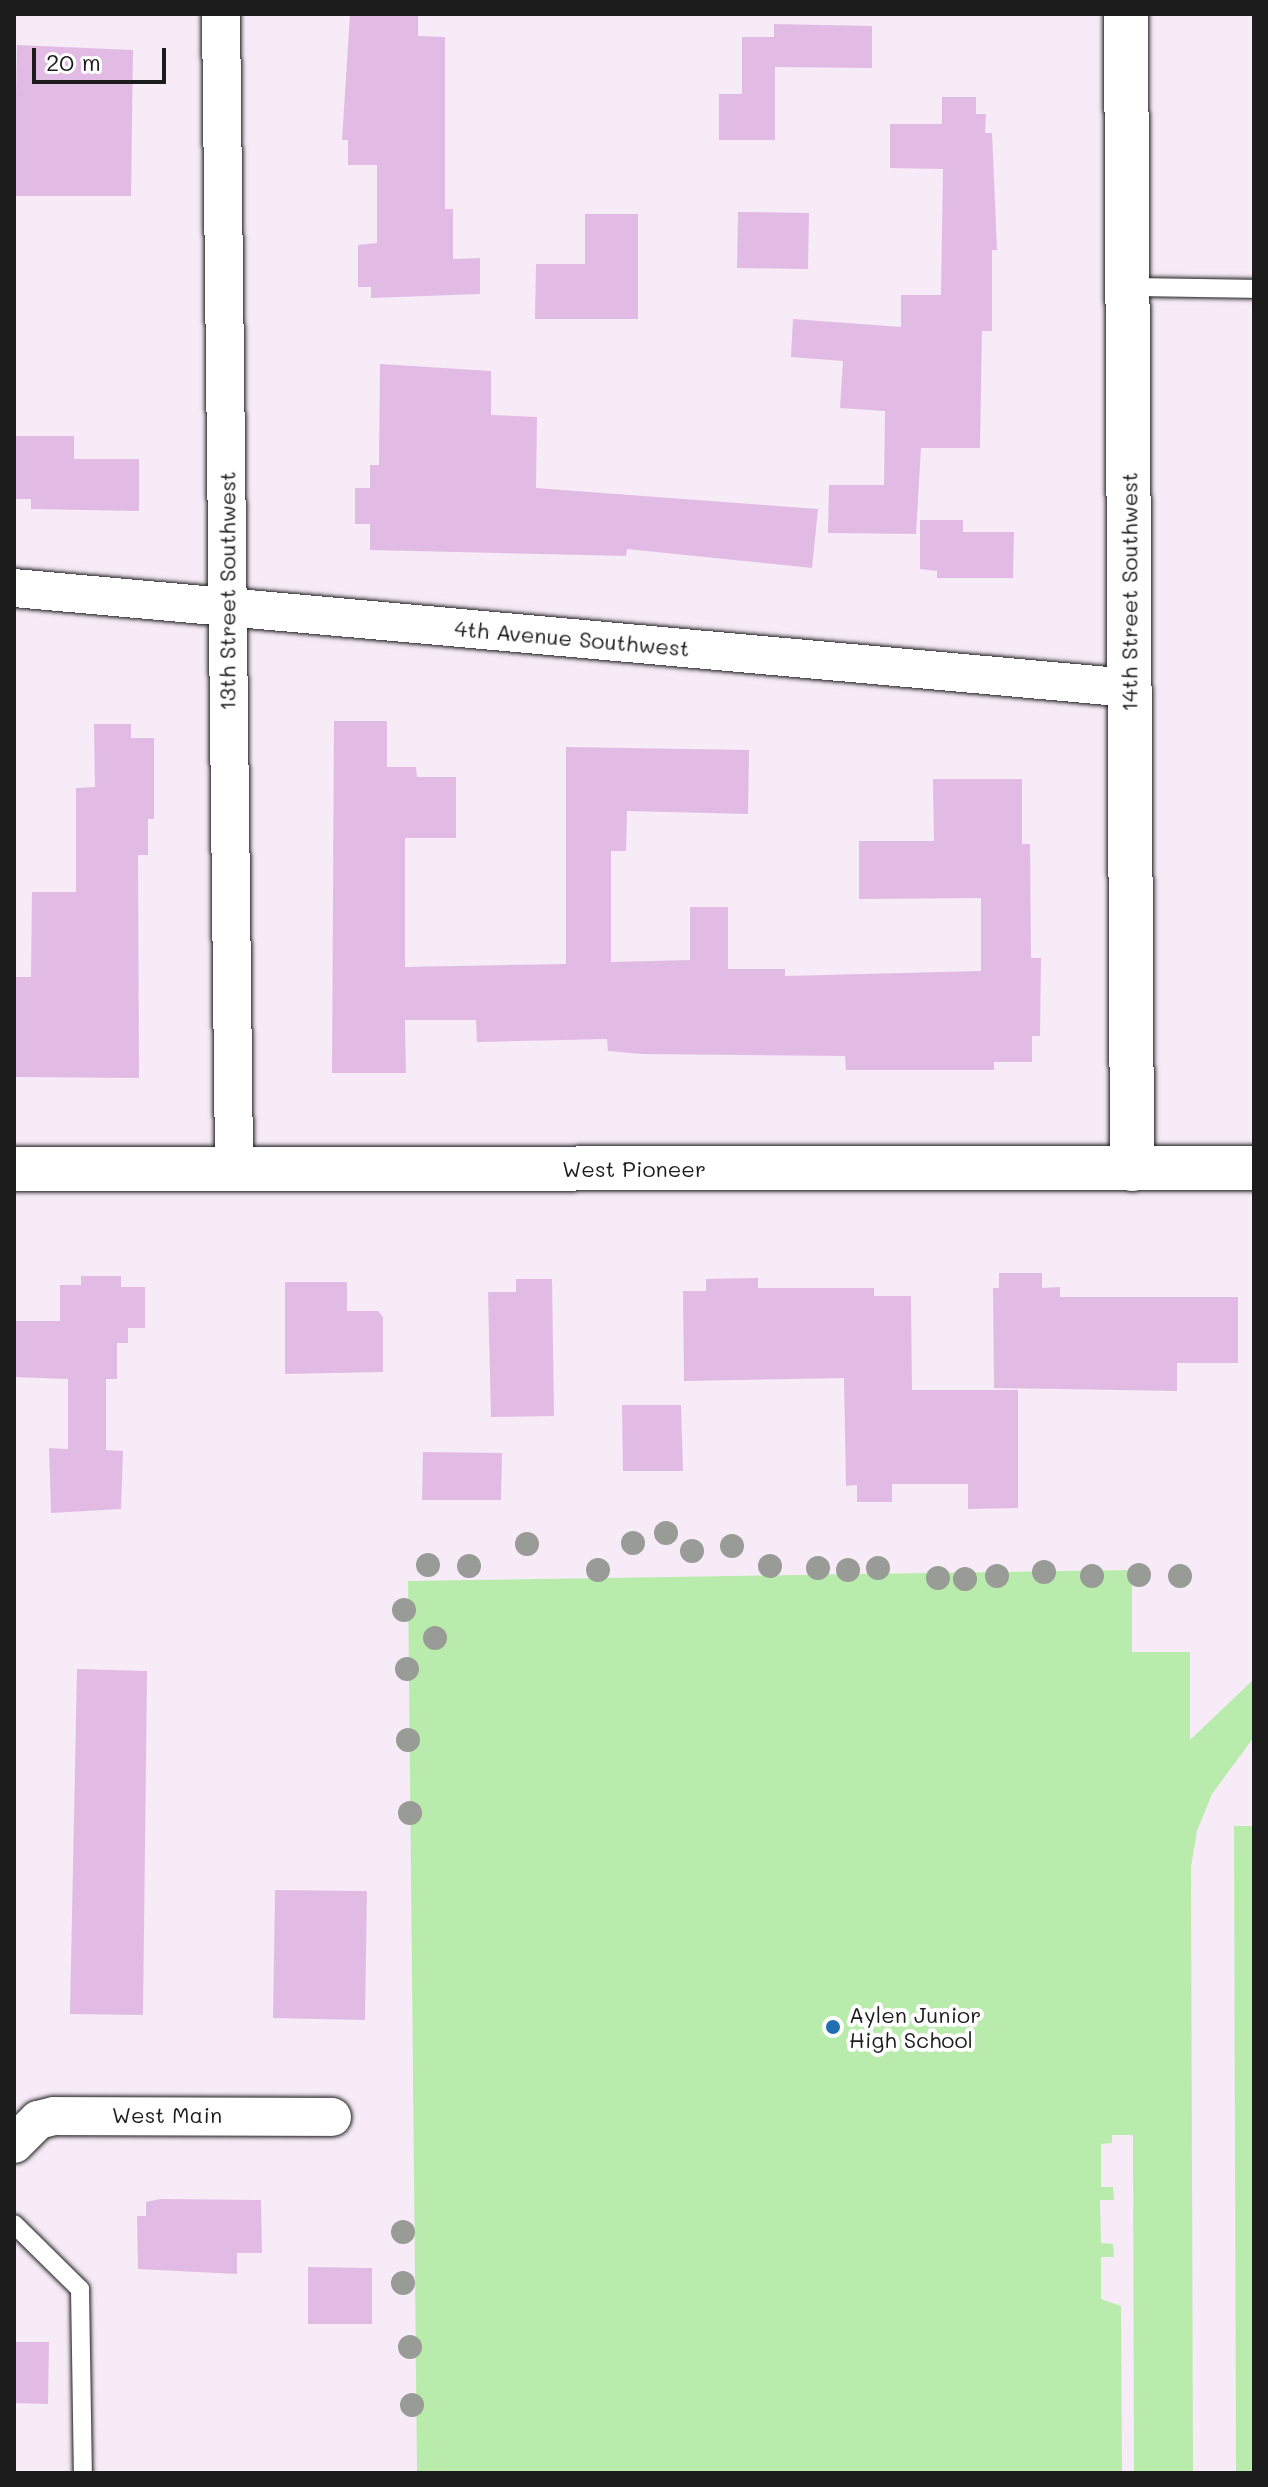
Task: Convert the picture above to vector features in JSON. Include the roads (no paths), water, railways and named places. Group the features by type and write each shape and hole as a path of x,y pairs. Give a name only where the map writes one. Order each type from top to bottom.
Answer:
{"main road":[{"name":"14th Street Southwest","path":"1126,14 1132,1169"},
{"name":"West Pioneer","path":"14,1169 1254,1168"}],"street":[{"name":"13th Street Southwest","path":"221,14 234,1168"},
{"name":"4th Avenue Southwest","path":"14,588 1130,688"},
{"name":"West Main","path":"14,2144 38,2120 54,2116 332,2117"}],"lane":[{"path":"1128,287 1254,289"},
{"path":"14,2224 81,2293 83,2473"}],"place":[{"name":"Aylen Junior High School","path":"833,2027"}]}
